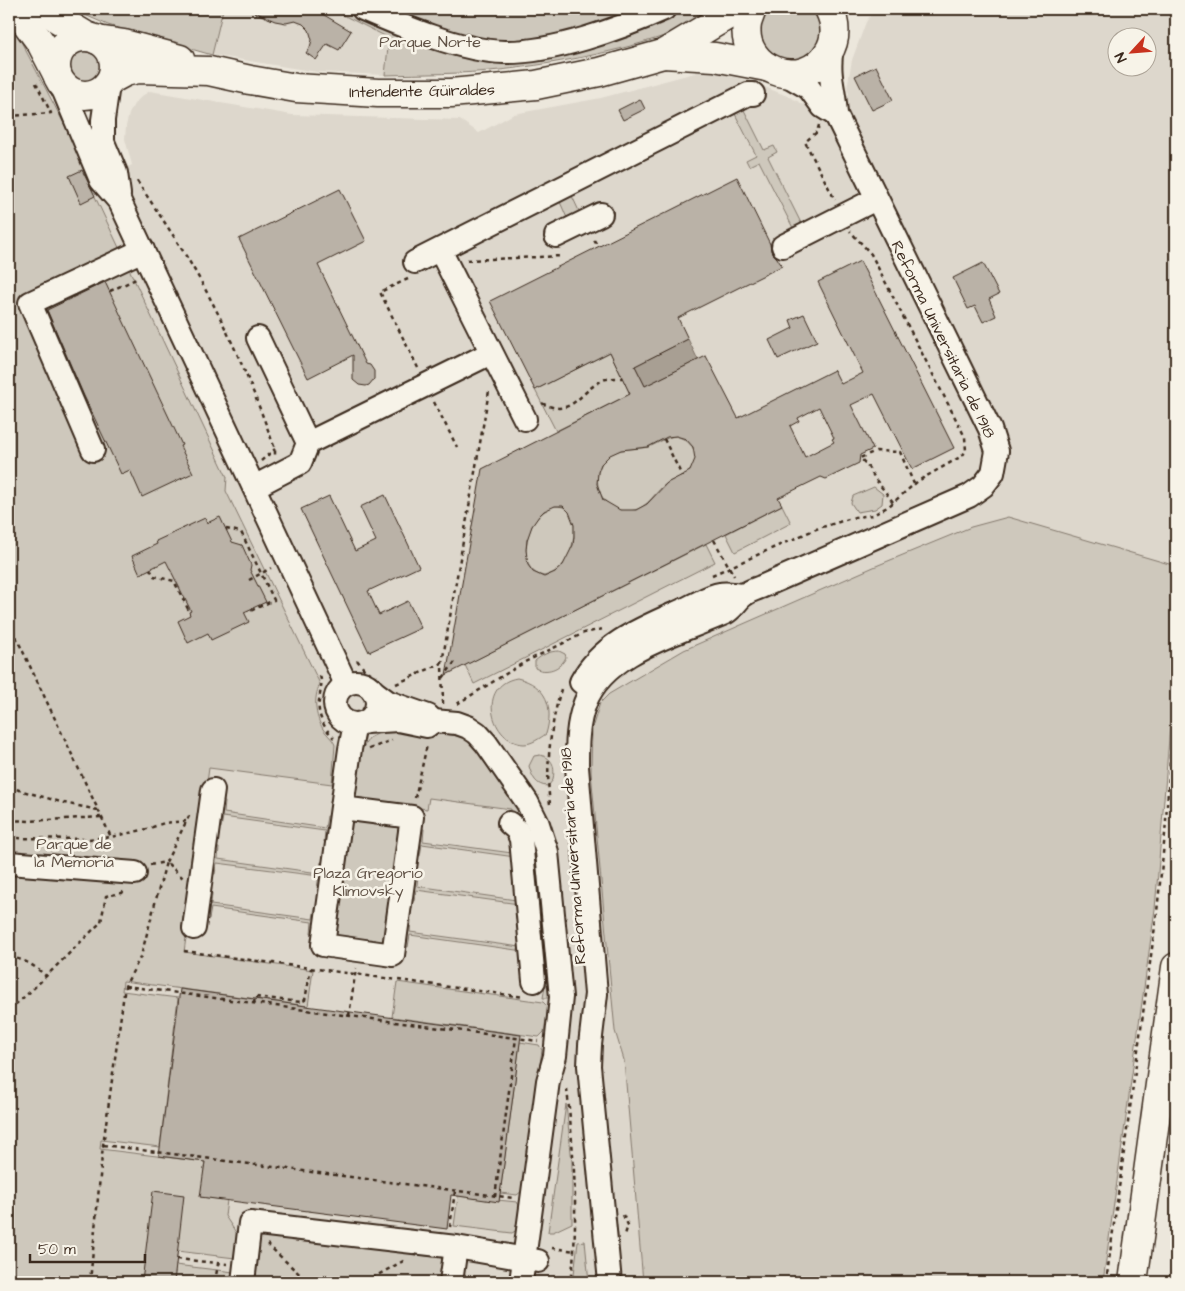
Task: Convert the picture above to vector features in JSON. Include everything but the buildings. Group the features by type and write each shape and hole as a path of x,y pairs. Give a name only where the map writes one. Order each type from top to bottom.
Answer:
{"main road":[{"path":"16,9 41,43 50,78 70,92 83,96 97,93 110,82 114,67 112,56 106,46 92,38 75,39 66,44 59,53 50,78"},
{"name":"Intendente Güiraldes","path":"47,9 58,18 92,38 124,44 187,61 209,71"},
{"name":"Intendente Güiraldes","path":"110,82 125,72 138,69 209,71 296,88 378,93 451,93 536,85 599,72 663,54 738,9"},
{"path":"752,9 747,24 748,40 755,56 776,71 799,74 812,69 824,60 836,24"},
{"name":"Intendente Güiraldes","path":"663,54 715,57 776,71"},
{"path":"1133,1282 1176,967"}],"lane":[{"path":"363,9 398,25 478,49 503,52 559,45 596,34 664,9"},
{"name":"Reforma Universitaria de 1918","path":"828,117 836,101 829,75 829,62 836,24"},
{"name":"Reforma Universitaria de 1918","path":"610,1282 598,1143 591,1088 590,1045 577,943 562,766 565,720 571,704 587,672 599,656 616,643 642,628 720,594 969,496 984,486 993,473 998,451 990,429 876,199 823,107 808,88 776,71"},
{"path":"50,78 102,180 120,202 346,684"},
{"path":"110,82 103,120 103,142 116,173 120,202"},
{"path":"414,269 440,250 748,94 753,94"},
{"path":"783,246 876,199"},
{"path":"559,246 601,214"},
{"path":"93,450 30,303 142,250"},
{"path":"440,250 525,419"},
{"path":"258,338 308,443"},
{"path":"254,487 300,463 308,443 491,352"},
{"path":"380,683 364,684 352,682 346,684 337,694 335,708 342,719 348,723 398,720 427,726 430,730"},
{"path":"342,808 412,817 393,955 324,945 342,808 350,749 360,723 371,718 375,712 380,683"},
{"path":"380,683 388,702 428,716 430,730"},
{"path":"430,730 457,724 468,727 477,733 512,778 527,802 538,824 547,852 561,997 555,1056 560,1106 537,1262 521,1282"},
{"path":"194,928 213,790"},
{"path":"509,823 517,830 521,839 530,989"},
{"path":"9,863 135,873"},
{"path":"243,1282 250,1223 453,1237 537,1262"},
{"path":"451,1282 453,1237"}],"path":[{"path":"9,116 51,113 50,78"},
{"path":"706,579 729,566 758,556 816,529 855,517 873,515 894,502 914,484 962,456 966,451 965,437 872,254 851,233 806,142 817,132 828,117"},
{"path":"136,179 196,273 240,360 259,404 275,449 276,476"},
{"path":"594,240 598,247"},
{"path":"461,260 559,246"},
{"path":"414,269 380,292 418,370"},
{"path":"110,291 137,278"},
{"path":"542,403 558,409 570,405 607,379 622,378"},
{"path":"457,659 443,678 442,663 489,390"},
{"path":"431,395 457,447"},
{"path":"664,439 682,476"},
{"path":"894,502 860,458 876,450 900,452 914,484"},
{"path":"226,529 241,532 274,600 247,611"},
{"path":"714,540 739,587"},
{"path":"249,580 271,568"},
{"path":"150,569 154,576 174,581 189,608"},
{"path":"9,622 111,837"},
{"path":"451,706 460,703 525,662 584,633 608,628"},
{"path":"354,658 380,683 403,689"},
{"path":"380,683 442,663"},
{"path":"1106,1282 1157,912 1176,676"},
{"path":"412,817 430,730"},
{"path":"350,749 360,751 399,738"},
{"path":"9,787 56,801 98,810"},
{"path":"90,1282 103,1145 125,986 141,956 166,862 186,821 203,798 213,790"},
{"path":"9,820 29,821 101,817"},
{"path":"9,838 88,839 111,837 164,823 186,821"},
{"path":"166,862 181,877 200,882"},
{"path":"9,1010 101,922 106,896 122,894 135,873"},
{"path":"184,951 355,974 530,989"},
{"path":"9,957 24,961 46,976"},
{"path":"254,1004 255,997 301,1002 305,1000 311,968"},
{"path":"349,1016 355,974"},
{"path":"125,986 539,1041"},
{"path":"496,1196 516,1038"},
{"path":"103,1145 517,1199"},
{"path":"453,1237 455,1191"},
{"path":"250,1223 258,1235 308,1282"},
{"path":"537,1262 575,1251"},
{"path":"176,1259 223,1264"},
{"path":"365,1282 407,1259"},
{"path":"215,1282 218,1264"}],"shaded area":[{"path":"223,9 331,9 389,38 385,75 317,72 212,55"},
{"path":"875,9 1176,9 1176,653 1155,909 1103,1282 69,1282 9,224 132,165 125,139 126,126 134,104 150,91 292,115 460,120 479,133 514,114 601,98 706,70 746,80 770,89 792,98 815,111 849,94 847,88 852,60 866,22"},
{"path":"688,339 698,360 645,386 635,366"}],"green space":[{"path":"71,9 223,9 212,55 108,25"},
{"name":"Parque Norte","path":"331,9 700,9 692,26 646,42 598,54 500,70 385,75 389,38"},
{"path":"767,9 815,9 822,21 822,33 813,57 782,64 759,41 759,20"},
{"name":"Parque de la Memoria","path":"9,20 95,183 90,186 227,477 226,491 320,684 316,695 317,713 320,724 335,745 332,784 209,768 184,952 313,970 308,1006 123,981 122,991 178,998 160,1147 101,1140 100,1149 205,1162 201,1197 227,1200 225,1216 237,1234 235,1258 177,1251 145,1261 142,1282 9,1282"},
{"path":"89,47 96,50 102,56 105,67 104,75 96,84 89,87 81,87 74,84 66,75 65,63 68,56 77,48"},
{"path":"752,100 754,104 744,110 764,150 774,146 777,152 768,157 801,223 811,219 813,222 784,236 782,233 793,228 759,161 749,166 746,160 756,155 735,114 725,119 723,115"},
{"path":"580,187 582,191 572,196 579,211 590,206 592,212 560,228 557,223 567,218 560,202 549,207 547,203"},
{"path":"610,352 630,394 556,431 535,390"},
{"path":"676,436 688,442 695,452 695,462 687,473 667,483 641,508 635,510 618,510 603,499 597,482 598,472 608,456 622,450 648,447"},
{"path":"874,487 883,494 882,504 875,509 857,512 851,503 853,496"},
{"path":"782,505 791,523 735,552 726,534"},
{"path":"553,506 563,507 569,512 573,519 574,538 564,563 560,568 544,576 530,568 527,561 526,544 535,521 543,512"},
{"path":"1008,517 1176,566 1176,653 1155,909 1103,1282 643,1282 624,1060 615,1031 591,772 592,728 600,703 609,694 684,650 876,566 971,527"},
{"path":"706,544 715,562 474,684 465,665"},
{"path":"559,651 565,654 566,657 561,665 544,671 535,668 535,661 540,657"},
{"path":"517,678 535,686 546,699 548,706 549,715 546,734 527,744 513,741 503,734 496,725 493,713 492,702 496,691 504,683"},
{"path":"385,730 440,733 464,737 479,751 498,776 518,810 536,849 549,998 543,998 546,980 533,849 524,832 510,820 511,809 429,798 427,809 353,799 361,751 369,738"},
{"path":"534,756 545,756 551,761 554,771 553,780 548,786 544,786 535,780 529,766"},
{"path":"218,801 225,802 224,813 325,828 327,816 334,817 330,843 324,842 325,831 223,817 221,828 215,827"},
{"name":"Plaza Gregorio Klimovsky","path":"348,819 404,827 387,944 332,936"},
{"path":"417,828 424,829 423,841 512,853 515,857 422,844 420,856 414,855"},
{"path":"212,847 219,848 218,859 319,873 321,862 328,862 324,889 317,888 319,876 217,863 215,874 209,873"},
{"path":"411,874 418,875 417,886 516,900 519,904 416,890 414,901 407,900"},
{"path":"206,892 212,893 211,905 313,919 315,907 322,908 318,934 311,933 312,922 211,908 209,919 202,918"},
{"path":"405,919 411,920 410,932 520,947 523,951 410,935 408,947 401,946"},
{"path":"397,982 543,1002 548,1007 544,1032 539,1037 392,1017"},
{"path":"520,1042 539,1045 542,1050 522,1191 517,1195 500,1193"},
{"path":"566,1104 572,1162 572,1223 553,1232 548,1232"},
{"path":"458,1196 517,1202 520,1207 517,1230 512,1233 454,1226"},
{"path":"255,1231 441,1258 444,1262 443,1282 250,1282"},
{"path":"585,1241 589,1282 573,1282 578,1242"},
{"path":"175,1265 234,1272 232,1282 174,1282"}]}
